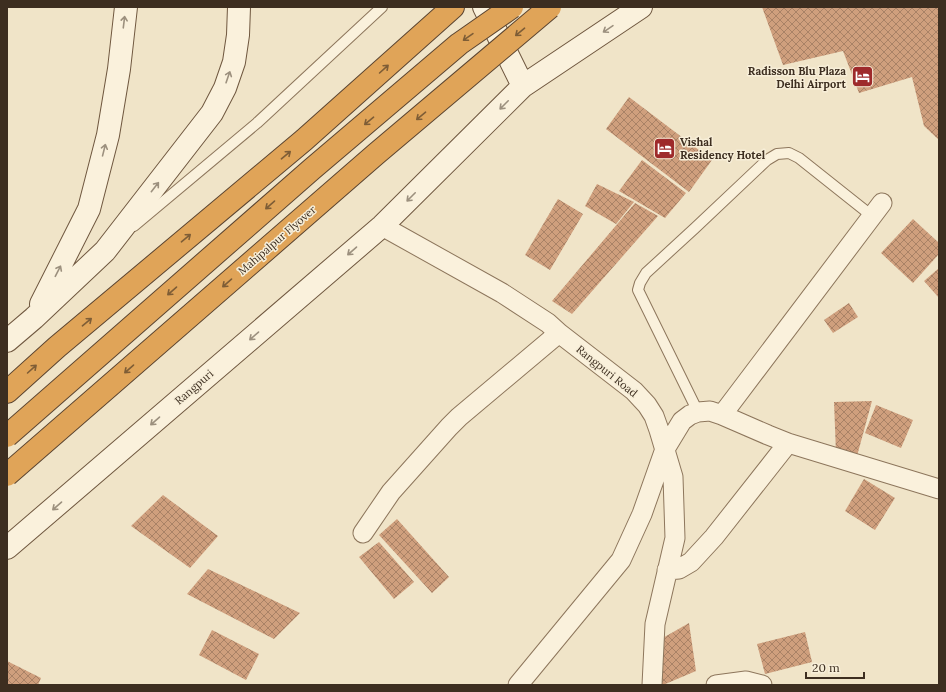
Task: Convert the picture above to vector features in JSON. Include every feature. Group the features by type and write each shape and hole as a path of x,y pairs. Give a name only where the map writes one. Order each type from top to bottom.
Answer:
{"highway":[{"path":"7,392 57,347 304,140 453,7"},
{"path":"7,436 323,159 459,44 512,7"},
{"name":"Mahipalpur Flyover","path":"7,474 376,154 550,7"}],"main road":[{"path":"34,318 89,210 108,135 126,7"},
{"path":"7,341 34,318 105,251 212,113 225,88 234,62 238,35 239,7"},
{"path":"484,7 523,86"},
{"name":"Rangpuri","path":"7,548 382,226 523,86 641,7"}],"street":[{"path":"722,415 877,209"},
{"name":"Rangpuri Road","path":"382,226 502,293 548,323 634,391 647,405 654,416 673,477 675,538 655,624 652,685"},
{"path":"363,533 391,492 449,427 559,333"},
{"path":"518,685 621,560 642,514 665,449 682,421 690,415 698,412 710,411 788,443 939,489"},
{"path":"667,570 679,570 691,562 714,538 788,443"},
{"path":"716,685 746,681 762,685"}],"lane":[{"path":"105,251 257,123 382,7"},
{"path":"698,412 638,290 646,273 767,160 778,154 789,153 799,158 877,209"}],"building":[{"path":"762,7 939,7 939,140 924,126 912,77 859,93 843,51 783,65"},
{"path":"629,97 712,160 689,192 606,129"},
{"path":"642,160 686,193 665,218 619,191"},
{"path":"597,184 634,202 616,224 585,206"},
{"path":"558,199 583,214 550,270 525,255"},
{"path":"635,203 658,216 572,314 552,301"},
{"path":"913,219 939,243 939,254 913,283 881,253"},
{"path":"939,268 939,298 924,281"},
{"path":"849,303 858,317 833,333 824,320"},
{"path":"872,401 857,456 836,453 834,402"},
{"path":"876,405 913,420 901,448 865,433"},
{"path":"864,479 895,498 875,530 845,511"},
{"path":"163,495 218,536 190,568 131,526"},
{"path":"397,519 449,577 432,593 379,535"},
{"path":"379,542 414,582 394,599 359,557"},
{"path":"208,569 300,613 274,639 187,594"},
{"path":"689,623 696,671 663,685 659,685 661,639"},
{"path":"212,630 259,654 246,680 199,655"},
{"path":"805,632 812,662 765,674 757,644"},
{"path":"7,661 41,678 38,685 7,685"}],"place":[{"name":"Radisson Blu Plaza Delhi Airport","path":"862,77"},
{"name":"Vishal Residency Hotel","path":"665,148"}]}
